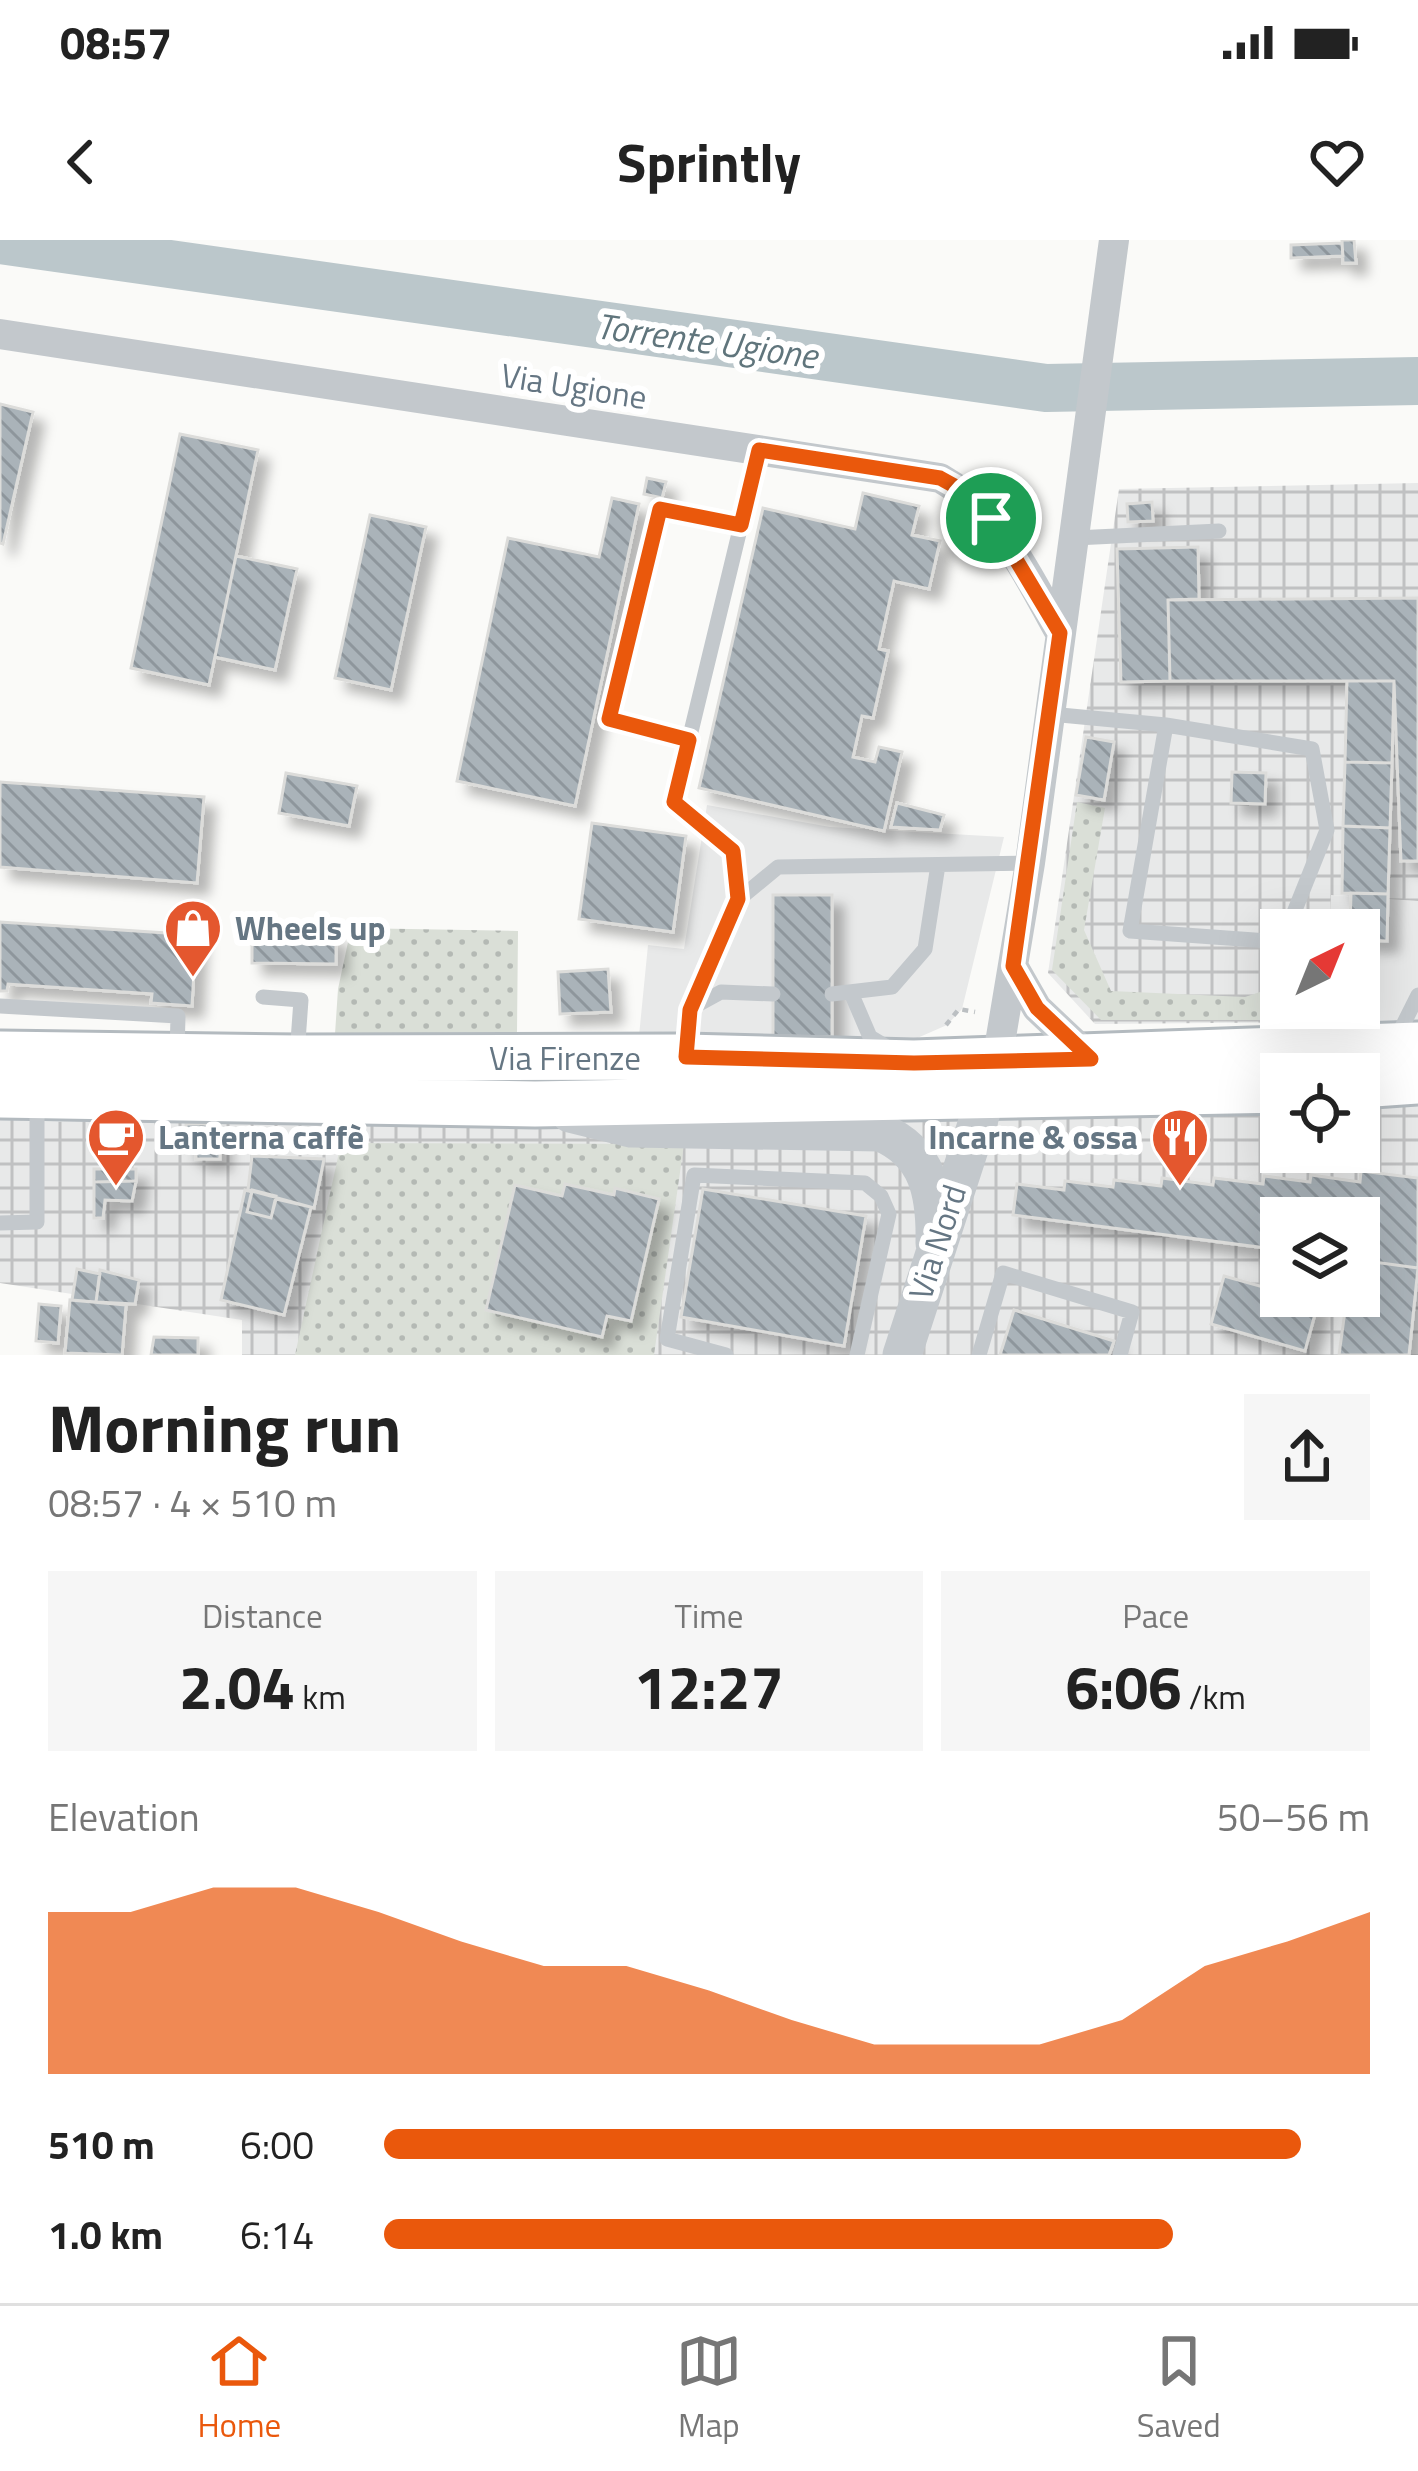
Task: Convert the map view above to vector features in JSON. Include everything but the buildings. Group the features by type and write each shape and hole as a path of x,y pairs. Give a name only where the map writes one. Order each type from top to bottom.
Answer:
{"main road":[{"name":"Via Firenze","path":"0,1054 686,1057 914,1063 993,1078 1091,1059 1410,1057"},
{"path":"1380,1073 1410,1057"},
{"name":"Via Firenze","path":"18,1096 536,1104 993,1078 1260,1089"}],"street":[{"path":"993,1078 1030,863 1114,240"},
{"name":"Via Ugione","path":"0,334 940,478 969,494 991,518 1060,633"},
{"path":"1013,966 1037,1008 1091,1059"},
{"name":"Via Nord","path":"902,1355 935,1243 993,1078"},
{"name":"Via Firenze","path":"536,1104 631,1128 880,1132 904,1143 927,1177 936,1208 935,1243"}],"lane":[{"path":"738,899 733,851 674,802 759,450"},
{"path":"689,740 609,719 619,677 660,509 741,525"},
{"path":"1075,538 1219,531"},
{"path":"714,638 731,644"},
{"path":"1050,713 1166,725 1312,749 1327,830 1295,909"},
{"path":"1166,725 1130,931 1260,940"},
{"path":"686,1057 690,1010 738,899 778,867 1030,863"},
{"path":"832,994 892,987 925,949 938,865"},
{"path":"690,1010 721,992 773,994"},
{"path":"852,994 870,1037 914,1063"},
{"path":"1410,1057 1418,995"},
{"path":"263,997 301,1000 297,1058"},
{"path":"0,1006 178,1016 176,1057"},
{"path":"0,1223 38,1222 18,1096"},
{"path":"726,1355 667,1339 694,1175 866,1183 881,1196 889,1214 857,1355"},
{"path":"979,1355 1003,1273 1132,1312 1120,1355"}],"shaded area":[{"path":"1418,483 1418,901 1331,895 1331,909 1260,909 1260,1023 1095,1024 1048,973 1119,489"},
{"path":"1077,802 1105,808 1084,930 1111,991 1245,997 1260,992 1260,1020 1101,1020 1052,970"},
{"path":"707,805 830,827 1004,837 962,1009 947,1025 915,1039 639,1036 648,945 684,949"},
{"path":"1331,895 1418,901 1418,1022 1380,1022 1380,909 1331,909"},
{"path":"351,928 518,931 517,1032 335,1034 338,989"},
{"path":"1380,1106 1418,1106 1418,1355 242,1355 242,1320 0,1283 0,1117 35,1122 1260,1107 1260,1173 1380,1173"},
{"path":"341,1143 684,1144 654,1355 295,1355","holes":["566,1184 614,1195 615,1189 631,1320 607,1316 602,1337 487,1310"]}],"waterway":[{"name":"Torrente Ugione","path":"0,240 1046,388 1418,381"}],"place":[{"name":"Wheels up","path":"193,979"},
{"name":"Lanterna caffè","path":"116,1188"},
{"name":"Incarne & ossa","path":"1180,1188"}],"route":[{"path":"759,450 940,478 969,494 991,518 1060,633 1013,966 1037,1008 1091,1059 914,1063 686,1057 690,1010 738,899 733,851 674,802 689,740 609,719 660,509 741,525 759,450"}]}
